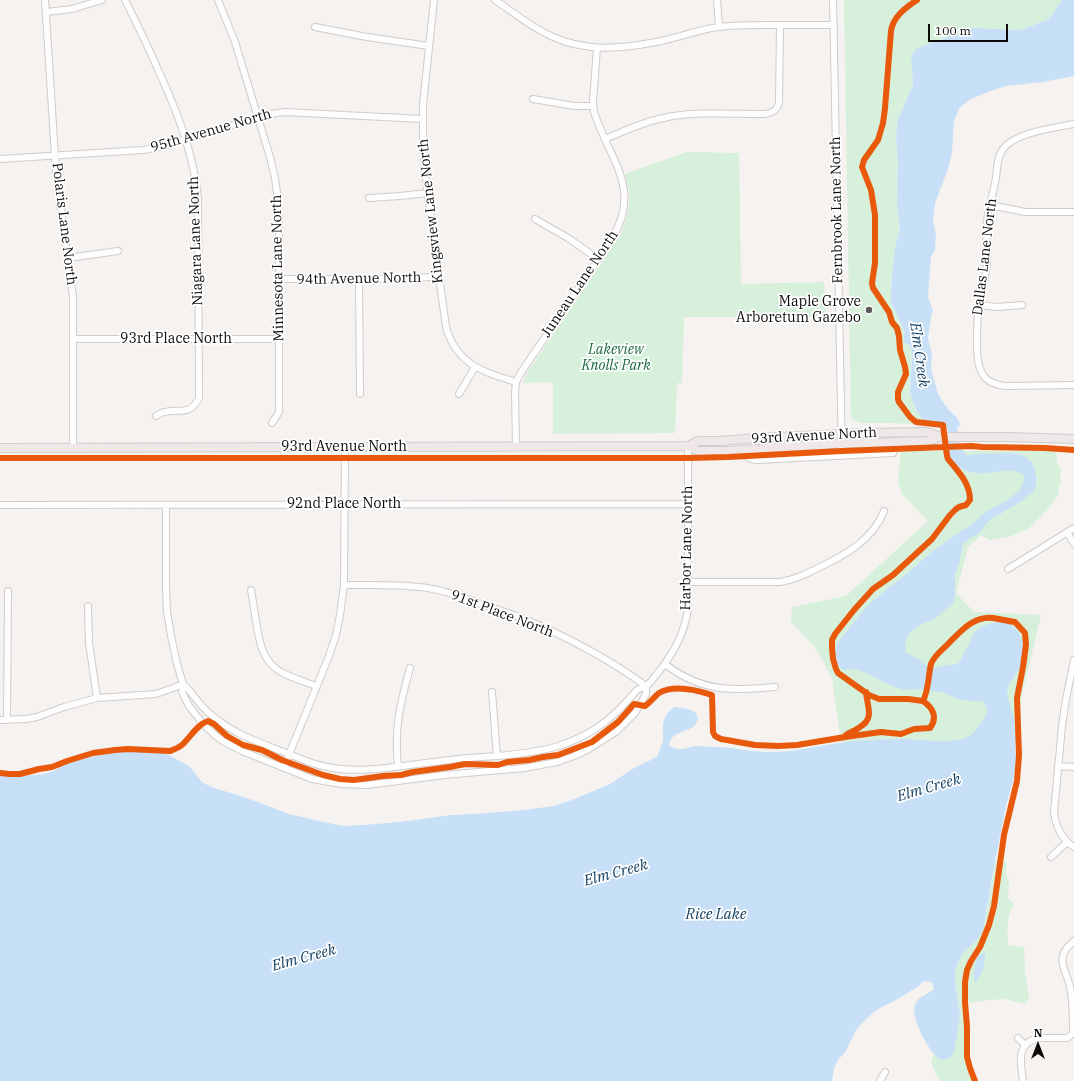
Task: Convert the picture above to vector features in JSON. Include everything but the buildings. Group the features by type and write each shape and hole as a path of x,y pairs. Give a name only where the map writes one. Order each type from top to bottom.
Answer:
{"main road":[{"name":"93rd Avenue North","path":"0,448 688,446 698,441 882,432 927,432 941,437"},
{"name":"93rd Avenue North","path":"688,446 698,451 744,450 842,444 928,442 941,437 967,436 1074,438"}],"street":[{"name":"Polaris Lane North","path":"45,0 55,156 59,197 73,297 74,448"},
{"path":"46,12 72,9 102,0"},
{"name":"Niagara Lane North","path":"125,0 146,42 177,113 195,173 198,199 199,398 196,403 187,410 166,411 156,416"},
{"name":"Minnesota Lane North","path":"218,0 234,42 270,157 278,200 279,412 272,423"},
{"name":"Kingsview Lane North","path":"434,0 422,119 424,160 445,321 452,344 468,362 490,374 516,382"},
{"path":"495,0 551,36 579,46 597,48 634,46 719,27 744,25 834,25"},
{"path":"717,0 719,27"},
{"name":"Fernbrook Lane North","path":"833,0 842,456"},
{"path":"605,139 646,122 677,115 765,114 775,111 780,103 780,25"},
{"path":"315,27 367,37 429,46"},
{"name":"Juneau Lane North","path":"516,447 516,382 617,230 624,207 622,179 596,118 593,106 597,48"},
{"path":"533,100 575,106 593,106"},
{"name":"95th Avenue North","path":"0,159 143,150 160,147 258,118 285,112 422,119"},
{"name":"Dallas Lane North","path":"1074,124 1030,134 1019,138 1003,149 999,159 986,229 987,264 980,305 977,349 981,372 993,383 999,385 1074,385"},
{"path":"369,198 428,193"},
{"path":"990,205 1025,212 1074,212"},
{"path":"534,219 568,238 598,259"},
{"path":"68,258 118,251"},
{"name":"94th Avenue North","path":"279,279 408,279 438,276"},
{"path":"359,279 360,394"},
{"path":"980,305 997,307 1022,305"},
{"name":"93rd Place North","path":"74,339 279,339"},
{"path":"458,394 475,367"},
{"name":"Harbor Lane North","path":"646,686 665,664 678,644 686,622 689,582 688,446"},
{"path":"284,767 336,635 342,606 344,585 344,447"},
{"path":"744,450 748,457 757,460 893,453"},
{"name":"92nd Place North","path":"0,505 688,504"},
{"path":"166,505 167,611 177,664 183,684 182,692 202,724 216,736 242,751 312,779 341,784 376,784 444,775 532,767 557,762 581,754 596,746 617,731 635,713 646,694 646,686 638,689 617,712 605,722 591,732 558,747 538,752 363,770 338,769 314,764 233,731 203,707 183,684"},
{"path":"689,582 780,582 790,580 818,568 854,548 877,526 884,510"},
{"path":"1008,569 1074,528"},
{"path":"1067,532 1074,544"},
{"name":"91st Place North","path":"344,585 420,587 436,589 455,595 527,620 547,629 612,662 646,686"},
{"path":"251,590 258,637 266,657 272,665 281,672 316,686"},
{"path":"7,720 8,591"},
{"path":"88,606 89,643 96,698"},
{"path":"1074,660 1073,672 1063,715 1054,812 1059,831 1067,842 1074,847"},
{"path":"665,664 688,679 712,687 738,689 775,687"},
{"path":"398,766 396,746 397,728 403,692 410,668"},
{"path":"0,720 37,717 64,707 96,698 156,694 183,684"},
{"path":"492,692 497,756"},
{"path":"443,761 444,775"},
{"path":"1058,766 1074,767"},
{"path":"1051,857 1067,842"},
{"path":"1023,1081 1021,1053 1025,1045 1038,1038 1067,1038 1073,1033 1070,984 1062,961 1068,946 1074,941"},
{"path":"1018,1038 1025,1045"},
{"path":"880,1081 885,1072"}],"green space":[{"path":"844,0 1062,0 1049,19 1021,30 973,28 956,35 940,39 912,72 913,84 898,119 896,136 898,160 897,206 900,226 894,253 891,290 893,307 905,332 907,344 911,347 911,397 925,422 944,423 944,426 861,423 851,418"},
{"name":"Lakeview Knolls Park","path":"687,152 739,153 741,284 824,282 826,317 684,317 682,383 677,383 675,433 553,434 553,382 523,383 527,373 621,234 629,207 629,190 625,174"},
{"path":"901,451 1056,451 1057,462 1061,470 1061,484 1059,486 1058,494 1049,508 1028,529 1009,537 989,540 981,535 968,547 956,593 974,612 1041,615 1021,699 1021,741 911,744 841,742 832,678 815,647 791,622 792,607 846,596 928,521 901,493 898,481"},
{"path":"995,861 1007,862 1006,875 1009,881 1008,898 1014,904 1008,919 1008,945 1024,947 1025,973 1029,998 1025,1004 1005,999 971,1003 963,999 966,1041 964,1053 966,1066 976,1081 940,1081 931,1062 934,1053 938,1058 960,1015 955,984 955,972 963,953 976,941 986,915"}],"water":[{"path":"1062,0 1074,0 1074,76 1043,82 1006,86 988,92 971,99 960,107 954,121 952,153 948,169 935,203 933,220 936,235 935,250 931,257 928,297 933,311 928,339 932,354 931,369 938,394 947,408 958,419 961,426 944,426 943,423 925,422 917,411 911,397 911,347 903,341 905,332 891,300 894,253 900,226 897,206 898,160 896,136 898,119 913,84 911,56 917,48 973,28 1021,30 1049,19"},
{"name":"Rice Lake","path":"947,448 961,448 966,456 977,454 1010,453 1023,455 1031,461 1037,479 1035,490 1020,502 990,520 978,534 963,544 959,564 955,573 955,596 953,603 936,618 917,627 909,633 905,646 906,652 920,660 930,669 958,664 971,641 973,634 980,627 989,624 998,622 1010,624 1018,631 1023,643 1021,666 1008,686 1007,695 1014,719 1016,761 1014,777 1006,806 983,930 976,941 963,953 955,972 955,984 960,1015 954,1052 951,1057 942,1060 934,1054 920,1032 917,1023 914,1008 916,1002 934,989 932,983 928,981 922,982 919,986 875,1011 864,1021 856,1030 846,1051 838,1060 834,1068 832,1081 0,1081 0,776 44,774 54,771 65,764 116,752 155,751 169,755 189,766 202,782 211,787 244,797 289,814 343,826 400,822 451,815 525,810 553,806 572,800 610,784 634,768 657,757 663,741 663,723 666,715 674,707 689,709 696,713 698,719 695,725 691,728 676,734 673,737 669,745 676,749 697,746 776,752 864,740 906,739 946,741 962,739 973,733 985,717 986,708 982,701 957,699 943,692 918,689 904,690 887,684 856,669 843,670 834,661 838,642 868,605 934,550 972,524 986,512 1009,499 1019,491 1023,484 1024,476 1013,471 973,473 960,468 951,460"},
{"path":"985,953 983,967 977,981 975,982 974,971 976,961 979,955"}],"waterway":[{"name":"Elm Creek","path":"942,417 952,426 955,449 962,458"}],"cycle path":[{"path":"917,0 900,13 892,26 883,123 878,140 864,160 862,167 871,190 875,215 875,263 872,283 873,288 889,312 892,322 897,328 899,336 900,350 906,374 898,392 899,402 910,417 916,422 943,425 948,459 966,483 970,500 966,505 956,509 932,539 893,575 873,589 835,634 832,640 832,648 833,659 838,673 869,695 879,699 908,699 923,701"},
{"path":"0,458 688,458 971,446 1074,450"},
{"path":"0,773 20,774 52,767 93,753 115,750 128,749 170,751 181,746 198,727 208,721 214,724 227,736 243,745 262,750 282,760 323,775 340,779 354,780 401,775 465,764 498,765 507,762 558,755 592,742 618,722 634,704 645,706 659,693 665,690 678,688 700,691 712,695 713,732 715,736 721,739 755,745 778,746 797,745 881,732 901,734 914,729 930,728 934,720 934,716 932,710 923,701 931,664 936,656 957,635 973,622 986,618 1015,622 1025,633 1026,645 1017,698 1019,755 1017,781 1004,835 994,906 989,925 980,947 967,970 965,982 967,1057 975,1081"},
{"path":"846,735 865,723 869,716 866,692"}],"place":[{"name":"Maple Grove Arboretum Gazebo","path":"869,310"}]}
